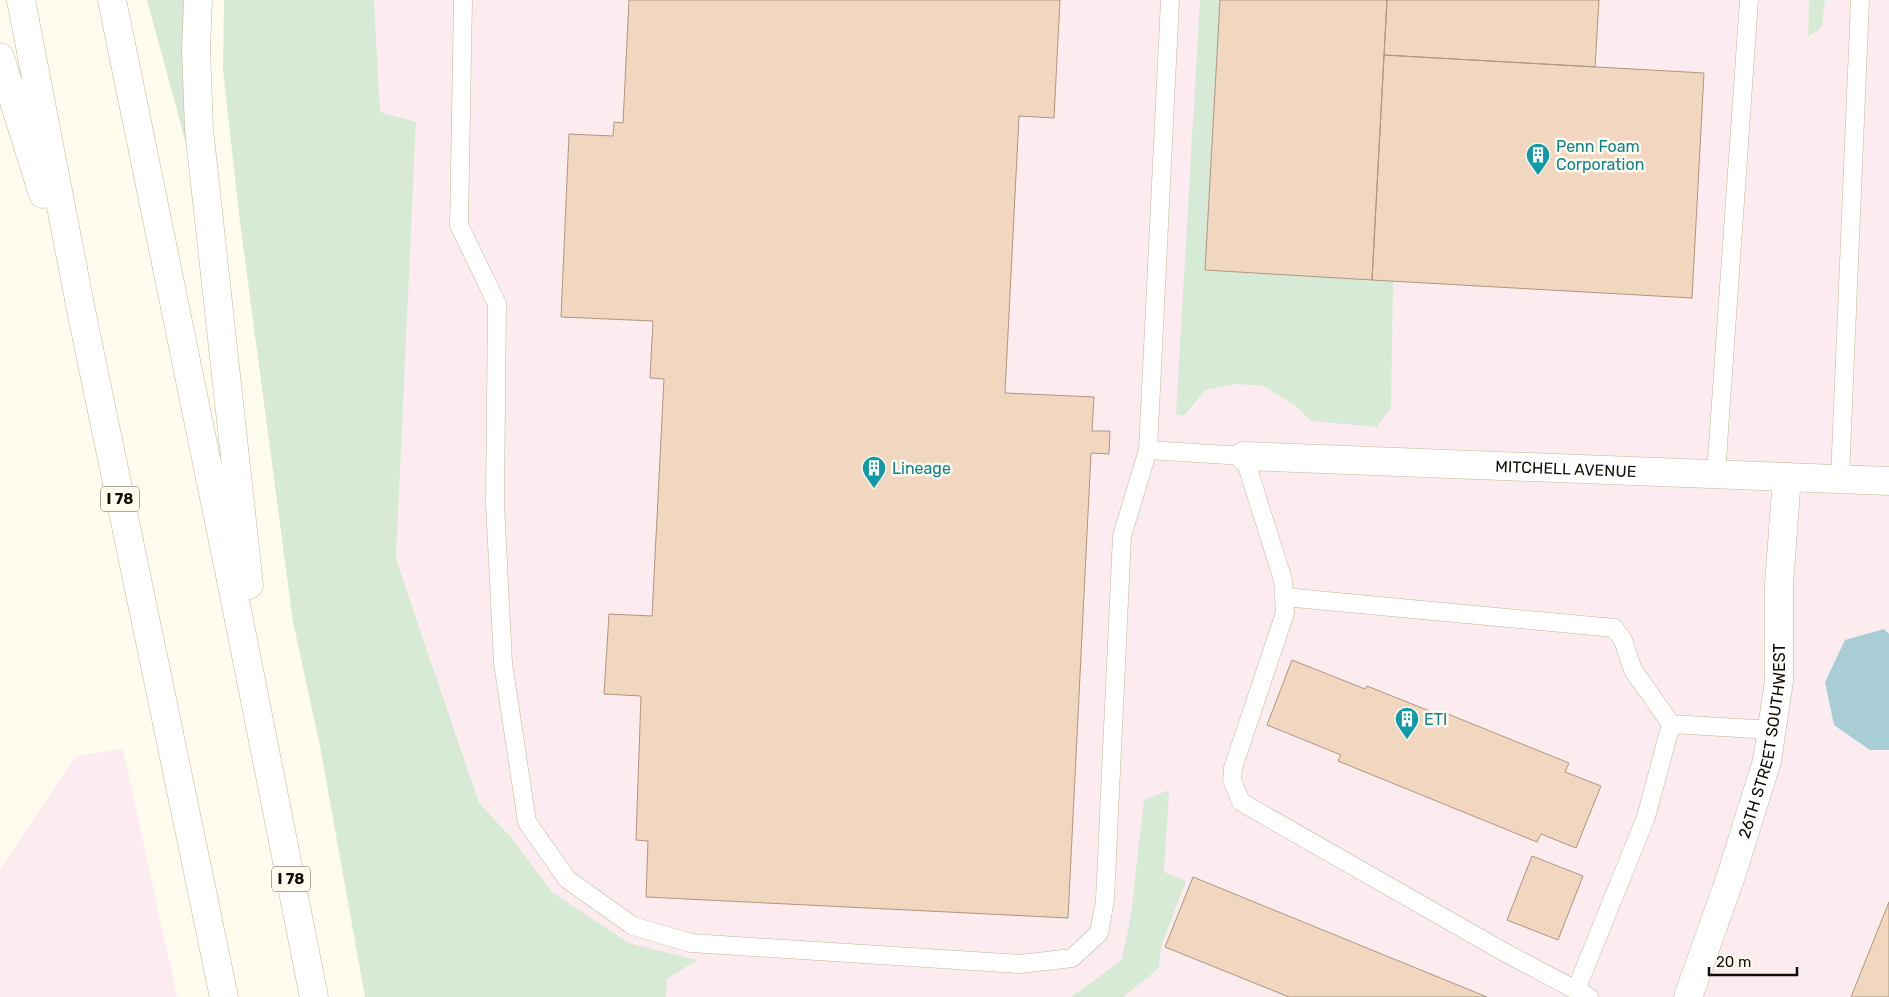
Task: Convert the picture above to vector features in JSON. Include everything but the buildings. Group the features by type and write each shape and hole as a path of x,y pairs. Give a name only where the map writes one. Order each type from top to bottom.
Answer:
{"main road":[{"name":"I 78","path":"21,0 82,315 224,997"},
{"name":"I 78","path":"112,0 268,761 314,997"},
{"path":"198,0 196,49 200,129 268,761"},
{"path":"0,58 82,315"},
{"name":"MITCHELL AVENUE","path":"1244,456 1889,481"},
{"name":"26TH STREET SOUTHWEST","path":"1688,997 1767,761 1780,681 1779,584 1787,477"}],"lane":[{"path":"463,0 459,225 497,304 495,503 503,662 527,822 566,879 633,926 691,943 1020,964 1072,958 1099,933 1105,900 1122,536 1148,450 1170,0"},
{"path":"1716,474 1749,0"},
{"path":"1840,478 1860,0"},
{"path":"1148,450 1244,456 1283,580 1285,613 1232,768 1232,780 1241,802 1496,947 1582,993 1646,816 1671,724"},
{"path":"1284,597 1614,628 1623,640 1633,670 1671,724"},
{"path":"1671,724 1772,730"}],"shaded area":[{"path":"374,0 1809,0 1808,37 1822,27 1825,0 1889,0 1889,997 657,997 629,943 553,893 510,836 479,803 396,559 416,122 380,112"},
{"path":"123,749 177,997 0,997 0,870 76,756"}],"green space":[{"path":"147,0 183,0 188,151"},
{"path":"224,0 374,0 380,112 416,122 396,559 479,803 510,836 553,893 629,943 697,960 667,979 666,997 365,997 320,746 293,622 240,222 223,70"},
{"path":"1200,0 1220,0 1205,270 1393,281 1391,408 1377,427 1311,421 1296,406 1265,387 1255,385 1235,384 1206,390 1183,416 1176,414"},
{"path":"1809,0 1825,0 1822,27 1808,37"},
{"path":"1169,790 1164,872 1186,881 1161,947 1159,968 1123,997 1071,997 1122,960 1131,914 1144,800"}],"water":[{"path":"1884,629 1889,634 1889,750 1870,750 1834,725 1825,682 1845,640"}],"place":[{"name":"Penn Foam Corporation","path":"1538,176"},
{"name":"Lineage","path":"874,489"},
{"name":"ETI","path":"1407,740"}]}
